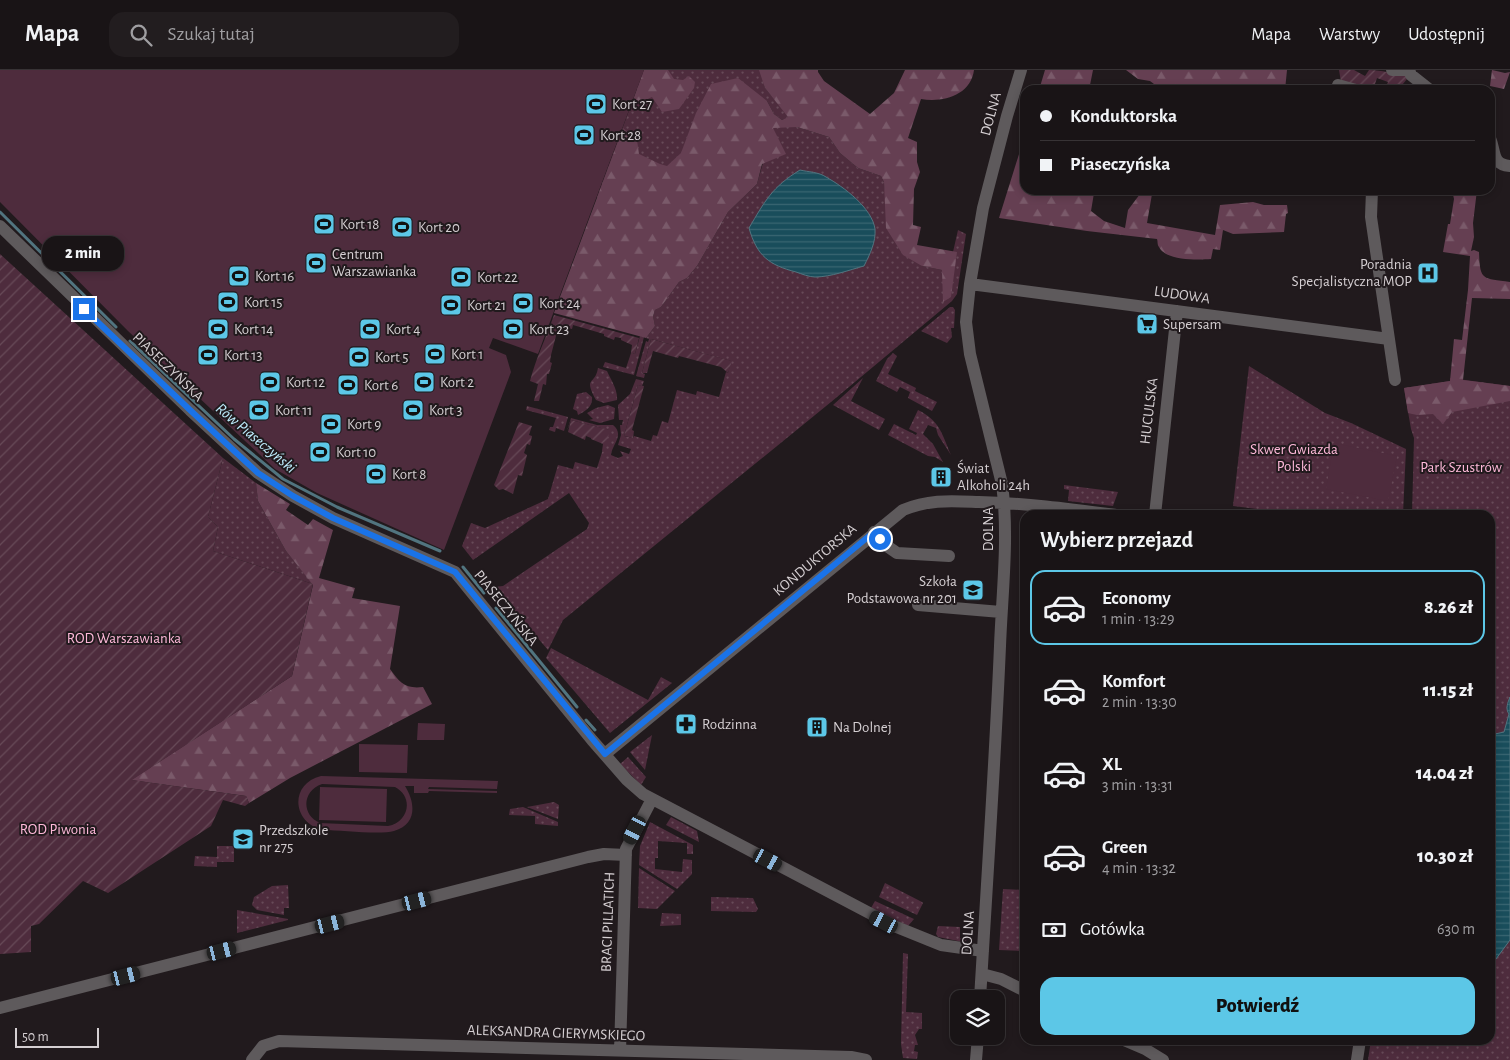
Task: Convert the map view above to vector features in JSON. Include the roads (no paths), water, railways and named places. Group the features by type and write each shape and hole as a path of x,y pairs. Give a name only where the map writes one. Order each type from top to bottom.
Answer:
{"street":[{"name":"DOLNA","path":"981,990 995,745 1004,549 1004,502 1002,484 968,339 966,322 970,284 983,208 1021,70"},
{"path":"1392,70 1408,72 1424,85"},
{"path":"1495,156 1502,165 1510,166"},
{"path":"1372,195 1371,217 1395,380"},
{"name":"PIASECZYŃSKA","path":"0,226 182,404 258,473 293,496 333,518 455,572 633,787 652,799 884,922 942,945 983,951"},
{"name":"LUDOWA","path":"970,284 1388,339"},
{"name":"HUCULSKA","path":"1156,510 1177,311"},
{"name":"KONDUKTORSKA","path":"605,754 899,513 920,503 940,501 1004,502 1073,510"},
{"path":"874,532 884,544 897,553 949,556"},
{"path":"918,605 1001,612"},
{"name":"BRACI PILLATICH","path":"620,1051 626,855 628,844 652,799"},
{"path":"0,1008 588,857 604,854 626,855"},
{"path":"982,974 1001,979 1020,988"},
{"name":"ALEKSANDRA GIERYMSKIEGO","path":"252,1060 263,1046 280,1041 851,1058 866,1060"},
{"path":"976,1060 977,1045"},
{"path":"1136,1045 1163,1060"},
{"path":"1357,1060 1359,1045"}],"water":[{"path":"800,170 823,175 833,181 849,192 869,213 875,229 875,239 864,266 834,275 813,277 778,266 765,258 756,246 749,228 770,195 782,182"},
{"path":"1510,697 1510,940 1495,960 1495,734 1504,732 1509,714 1508,703"}],"waterway":[{"name":"Rów Piaseczyński","path":"0,212 116,327"},
{"name":"Rów Piaseczyński","path":"130,341 234,439 283,479 337,507 440,551"},
{"name":"Rów Piaseczyński","path":"463,567 484,593"},
{"name":"Rów Piaseczyński","path":"496,608 577,707"},
{"name":"Rów Piaseczyński","path":"586,720 595,730"}],"place":[{"name":"Kort 27","path":"596,104"},
{"name":"Kort 28","path":"584,135"},
{"name":"Kort 18","path":"324,224"},
{"name":"Kort 20","path":"402,227"},
{"name":"Centrum Warszawianka","path":"316,263"},
{"name":"Poradnia Specjalistyczna MOP","path":"1428,273"},
{"name":"Kort 16","path":"239,276"},
{"name":"Kort 22","path":"461,277"},
{"name":"Kort 15","path":"228,302"},
{"name":"Kort 24","path":"523,303"},
{"name":"Kort 21","path":"451,305"},
{"name":"Supersam","path":"1147,324"},
{"name":"Kort 14","path":"218,329"},
{"name":"Kort 4","path":"370,329"},
{"name":"Kort 23","path":"513,329"},
{"name":"Kort 1","path":"435,354"},
{"name":"Kort 13","path":"208,355"},
{"name":"Kort 5","path":"359,357"},
{"name":"Kort 12","path":"270,382"},
{"name":"Kort 2","path":"424,382"},
{"name":"Kort 6","path":"348,385"},
{"name":"Kort 11","path":"259,410"},
{"name":"Kort 3","path":"413,410"},
{"name":"Kort 9","path":"331,424"},
{"name":"Kort 10","path":"320,452"},
{"name":"Kort 8","path":"376,474"},
{"name":"Świat Alkoholi 24h","path":"941,477"},
{"name":"Szkoła Podstawowa nr 201","path":"973,590"},
{"name":"Rodzinna","path":"686,724"},
{"name":"Na Dolnej","path":"817,727"},
{"name":"Przedszkole nr 275","path":"243,839"}],"park label":[{"name":"Skwer Gwiazda Polski","path":"1294,458"},
{"name":"Park Szustrów","path":"1461,467"},
{"name":"ROD Warszawianka","path":"124,638"},
{"name":"ROD Piwonia","path":"58,829"}]}
